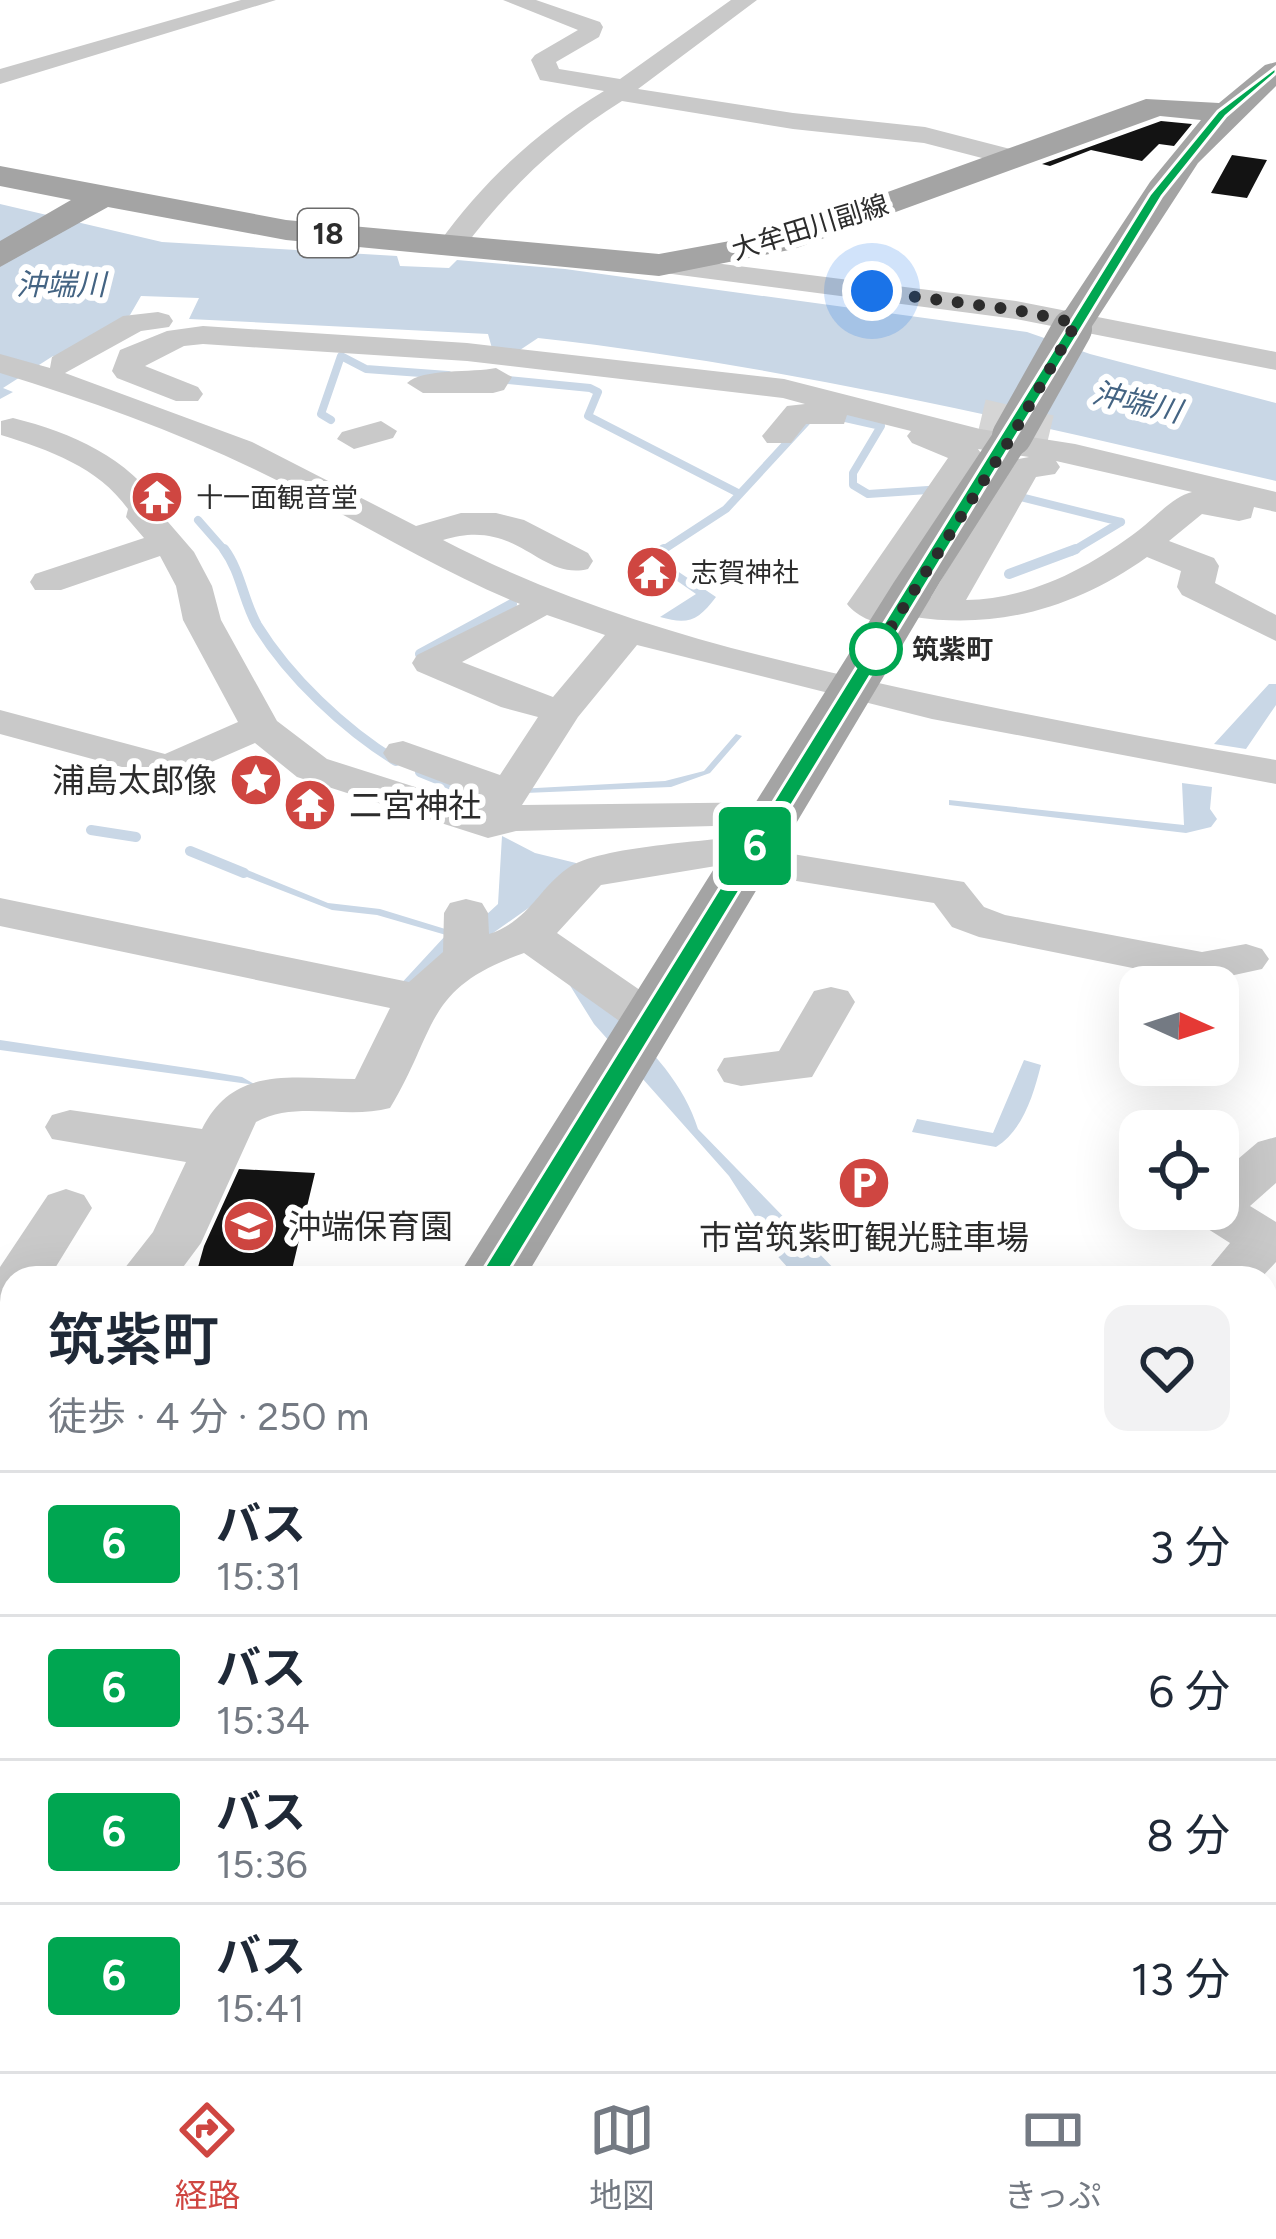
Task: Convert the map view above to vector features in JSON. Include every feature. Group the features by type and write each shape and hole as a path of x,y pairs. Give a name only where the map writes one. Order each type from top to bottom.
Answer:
{"main road":[{"path":"1157,106 1276,68"},
{"path":"498,1266 853,689 914,610 1023,441 1074,326 1156,194 1222,113 1276,68"},
{"name":"大牟田川副線","path":"0,176 286,230 659,265 782,242 1157,106 1222,113"},
{"path":"0,256 103,196"}],"street":[{"path":"0,77 265,0"},
{"path":"514,0 592,27 543,60 549,75 618,86 618,93"},
{"path":"453,243 487,198 569,123 746,0"},
{"path":"618,93 793,121 925,135 1013,158"},
{"path":"659,265 1016,310 1074,326 1276,361"},
{"path":"64,373 134,322 196,318 442,339 784,388 805,408 1023,441 1276,511"},
{"path":"158,321 141,332 128,371 195,397 277,467 410,540 547,602 629,631 853,689 1115,747 1276,772"},
{"path":"131,356 178,337 203,335 442,339"},
{"path":"540,337 655,352 805,408 940,440 966,456 866,604 978,611 1073,586 1119,565 1195,502 1276,511"},
{"path":"442,339 458,362 496,378"},
{"path":"655,352 655,362 687,377"},
{"path":"0,363 64,373 149,412"},
{"path":"423,383 564,378"},
{"path":"13,431 62,405 112,422 195,397"},
{"path":"805,408 874,398 882,411 1276,490"},
{"path":"13,431 47,423 75,431"},
{"path":"13,431 104,465 132,486 146,509 144,518 176,551 194,586 202,620 261,728 312,767 500,805"},
{"path":"1023,441 1105,478"},
{"path":"410,540 460,522 494,520 575,562"},
{"path":"48,582 165,543"},
{"path":"1145,544 1201,566 1195,587 1276,630"},
{"path":"529,613 431,663 515,699 562,711"},
{"path":"500,805 562,711 629,631"},
{"path":"0,722 170,769 228,738 261,728"},
{"path":"403,753 516,818 759,841 948,892 990,940 1224,963"},
{"path":"530,935 585,876 759,841"},
{"path":"0,912 403,995"},
{"path":"155,1266 174,1243 236,1111 266,1095 372,1096 403,995 466,935 530,935 649,1019"},
{"path":"742,1070 795,1066 830,1002"},
{"path":"70,1127 218,1149"},
{"path":"1239,1187 1276,1155"},
{"path":"29,1266 66,1208"},
{"path":"1239,1222 1265,1240 1240,1266"}],"water":[{"name":"沖端川","path":"0,204 162,242 397,256 400,266 449,268 457,260 565,269 1027,332 1090,354 1276,403 1276,481 909,399 632,350 538,338 514,354 493,352 488,334 189,319 199,298 141,296 130,315 66,359 53,356 3,388 13,392 0,399"},
{"path":"649,552 716,597 692,619 660,617 696,594 637,553"},
{"path":"1269,684 1276,684 1276,705 1246,749 1214,744"},
{"path":"736,734 742,736 710,773 671,787 525,793 518,789 665,781 704,771"},
{"path":"1182,783 1212,787 1210,809 1217,819 1211,827 1186,833 949,805 949,800 1184,825"},
{"path":"502,836 535,853 576,863 581,871 418,986 397,988 446,935 377,915 332,910 229,870 235,865 328,903 380,909 455,932 473,927 498,904"},
{"path":"561,971 642,1041 689,1105 698,1129 831,1266 786,1266 764,1241 756,1218 729,1176 594,1024"},
{"path":"0,1040 242,1077 256,1085 0,1050"},
{"path":"1024,1060 1041,1065 1034,1088 1020,1122 996,1147 912,1132 917,1119 993,1133"}],"building":[{"path":"1161,121 1192,124 1174,146 1159,144 1142,161 1091,150 1050,166 1042,164"},
{"path":"1232,155 1267,160 1247,198 1211,193"},
{"path":"239,1169 315,1173 293,1266 198,1266"}],"waterway":[{"path":"331,420 321,414 341,356 366,369 448,375"},
{"path":"498,379 590,388 598,392 588,416 740,494"},
{"path":"740,494 809,419 823,413 881,426 853,473 853,485 868,494 928,490"},
{"path":"660,552 726,509 740,494"},
{"path":"1012,495 1121,522 1076,549"},
{"path":"198,520 225,551"},
{"path":"650,558 664,549"},
{"path":"1009,574 1076,549"},
{"path":"1071,552 1076,549"},
{"path":"225,551 257,625 285,664 338,718 396,761"},
{"path":"420,654 512,604"},
{"path":"420,772 462,789"},
{"path":"91,830 136,837"},
{"path":"190,851 244,873"}],"tunnel":[{"path":"982,415 1050,431"}],"bus line":[{"name":"6","path":"498,1266 916,582 1012,436 1156,194 1222,113 1276,70"}],"place":[{"name":"十一面観音堂","path":"157,497"},
{"name":"志賀神社","path":"652,572"},
{"name":"筑紫町","path":"876,649"},
{"name":"浦島太郎像","path":"256,780"},
{"name":"二宮神社","path":"310,805"},
{"name":"市営筑紫町観光駐車場","path":"864,1183"},
{"name":"沖端保育園","path":"249,1226"}],"route":[{"path":"872,291 1076,323 1012,436 872,657 876,649"}]}
